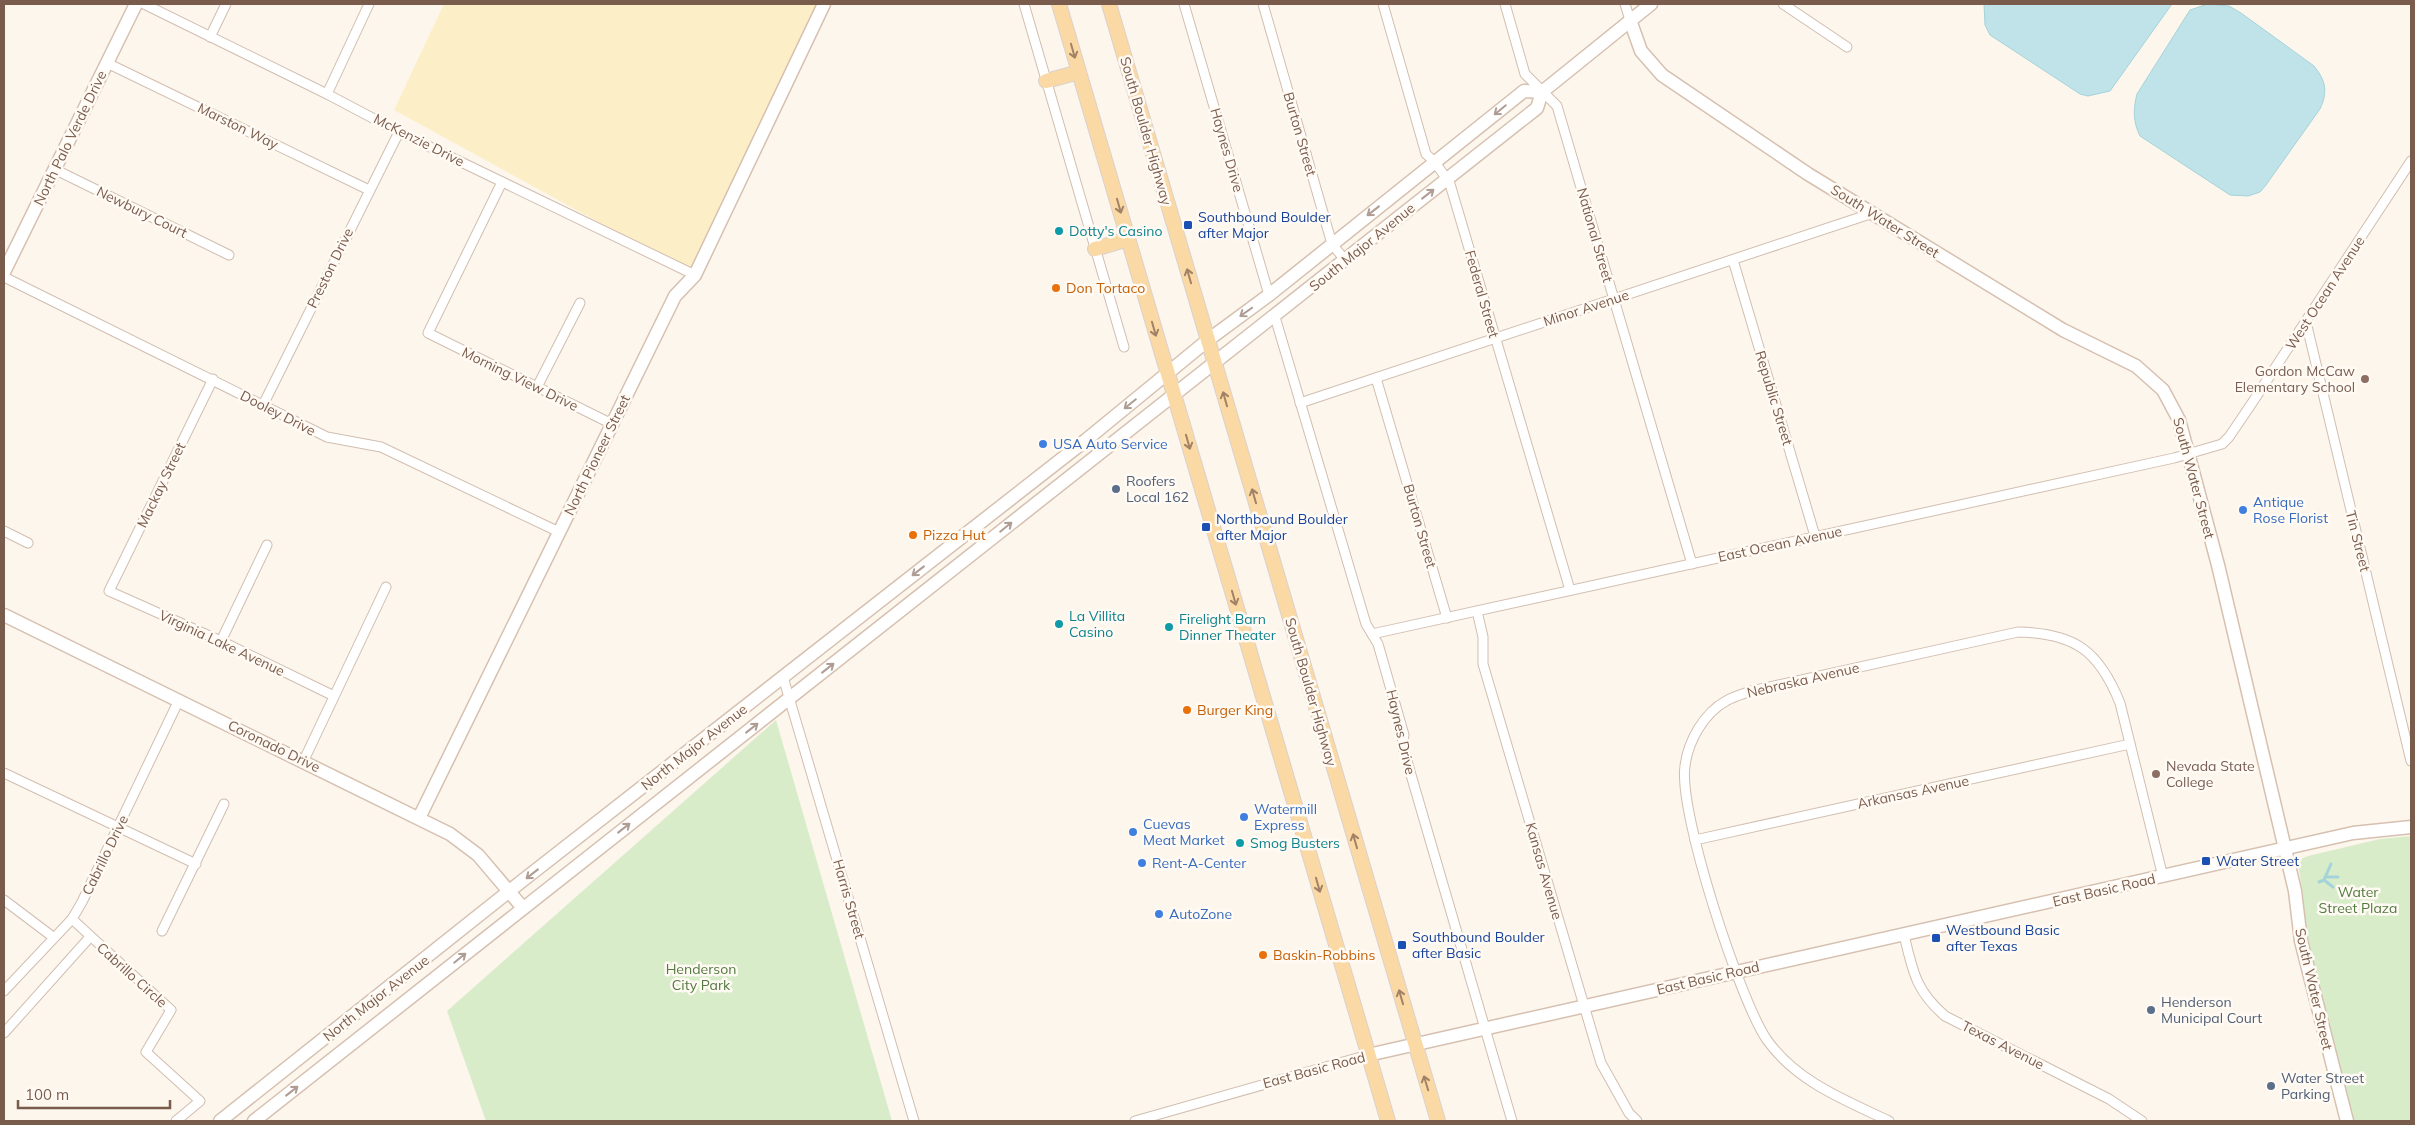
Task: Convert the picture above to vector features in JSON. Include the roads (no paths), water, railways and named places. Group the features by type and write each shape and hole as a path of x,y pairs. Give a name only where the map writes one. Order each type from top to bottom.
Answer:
{"main road":[{"path":"1059,4 1388,1121"},
{"name":"South Boulder Highway","path":"1109,4 1438,1121"},
{"path":"1046,81 1079,72"},
{"path":"1095,249 1128,239"}],"street":[{"name":"North Palo Verde Drive","path":"4,272 136,4"},
{"name":"McKenzie Drive","path":"144,4 328,94 399,132 695,274"},
{"path":"210,36 226,4"},
{"path":"328,94 369,4"},
{"name":"North Pioneer Street","path":"419,818 675,296 695,274 824,4"},
{"path":"1024,4 1124,347"},
{"name":"Haynes Drive","path":"1184,4 1269,295"},
{"name":"Burton Street","path":"1263,4 1332,244 1345,260"},
{"name":"Federal Street","path":"1383,4 1426,154 1435,162 1450,184 1570,590"},
{"name":"National Street","path":"1505,4 1525,74 1557,106 1692,564"},
{"path":"1625,4 1630,20"},
{"name":"South Major Avenue","path":"1174,395 1537,108 1542,92 1651,4"},
{"path":"1783,4 1847,46"},
{"name":"South Water Street","path":"1630,20 1641,51 1662,75 1808,174 2063,330 2136,366 2163,390 2174,407 2218,566 2297,899 2301,941 2347,1121"},
{"name":"Marston Way","path":"107,63 369,190"},
{"name":"South Major Avenue","path":"1168,373 1208,340 1269,295 1524,90 1542,92"},
{"name":"Preston Drive","path":"263,405 399,132"},
{"name":"West Ocean Avenue","path":"2188,454 2214,447 2229,437 2411,161"},
{"name":"Newbury Court","path":"54,169 229,255"},
{"name":"Morning View Drive","path":"502,182 428,333 612,424"},
{"name":"Minor Avenue","path":"1300,403 1873,213"},
{"name":"Republic Street","path":"1733,260 1815,536"},
{"name":"Dooley Drive","path":"4,277 327,437 381,447 559,532"},
{"path":"538,387 580,303"},
{"name":"Haynes Drive","path":"1275,316 1366,624 1378,644 1404,735 1402,744 1512,1121"},
{"name":"Tin Street","path":"2306,322 2411,761"},
{"name":"North Major Avenue","path":"220,1121 1168,373"},
{"name":"Burton Street","path":"1376,378 1447,618"},
{"name":"Mackay Street","path":"109,591 213,380"},
{"name":"North Major Avenue","path":"254,1121 1174,395"},
{"name":"East Ocean Avenue","path":"1372,634 2188,454"},
{"path":"4,531 28,543"},
{"path":"956,541 968,558"},
{"path":"221,641 267,545"},
{"path":"304,760 386,587"},
{"name":"Virginia Lake Avenue","path":"109,591 221,641 334,696"},
{"name":"Kansas Avenue","path":"1477,611 1483,638 1483,664 1601,1063 1629,1113 1637,1121"},
{"name":"Coronado Drive","path":"4,615 304,760 450,834 478,855 523,908"},
{"path":"859,617 872,634"},
{"name":"Nebraska Avenue","path":"1889,1121 1819,1087 1791,1067 1768,1041 1755,1019 1714,907 1685,798 1684,767 1688,753 1700,726 1715,709 1727,700 1751,691 2018,632 2040,632 2057,636 2082,647 2096,659 2112,683 2120,703 2163,877"},
{"name":"Harris Street","path":"783,677 914,1121"},
{"name":"Cabrillo Drive","path":"4,991 72,918 119,826 179,700"},
{"name":"Arkansas Avenue","path":"1695,840 2130,744"},
{"path":"691,749 704,766"},
{"path":"679,759 692,775"},
{"path":"4,773 196,864"},
{"path":"162,931 224,804"},
{"name":"East Basic Road","path":"1135,1121 1368,1055 1414,1044 2369,830 2411,827"},
{"path":"4,900 53,937"},
{"name":"Cabrillo Circle","path":"72,918 90,937 171,1010 146,1052 200,1101 176,1121"},
{"name":"Texas Avenue","path":"1904,935 1916,981 1929,1002 1945,1016 2109,1099 2142,1121"},
{"name":"Cabrillo Circle","path":"4,1034 90,937"},
{"path":"412,970 422,989"}],"water":[{"path":"1984,4 2172,4 2110,91 2088,96 2080,94 1990,35 1985,25"},
{"path":"2208,4 2229,6 2241,13 2314,66 2323,82 2325,92 2320,109 2266,185 2260,192 2248,196 2230,195 2140,136 2135,121 2134,110 2137,94 2190,10"}],"waterway":[{"path":"2319,882 2324,880 2331,864"},
{"path":"2325,877 2338,877"},
{"path":"2324,880 2333,887"}],"place":[{"name":"Southbound Boulder after Major","path":"1188,225"},
{"name":"Dotty's Casino","path":"1059,231"},
{"name":"Don Tortaco","path":"1056,288"},
{"name":"Gordon McCaw Elementary School","path":"2365,379"},
{"name":"USA Auto Service","path":"1043,444"},
{"name":"Roofers Local 162","path":"1116,489"},
{"name":"Antique Rose Florist","path":"2243,510"},
{"name":"Northbound Boulder after Major","path":"1206,527"},
{"name":"Pizza Hut","path":"913,535"},
{"name":"La Villita Casino","path":"1059,624"},
{"name":"Firelight Barn Dinner Theater","path":"1169,627"},
{"name":"Burger King","path":"1187,710"},
{"name":"Nevada State College","path":"2156,774"},
{"name":"Watermill Express","path":"1244,817"},
{"name":"Cuevas Meat Market","path":"1133,832"},
{"name":"Smog Busters","path":"1240,843"},
{"name":"Water Street","path":"2206,861"},
{"name":"Rent-A-Center","path":"1142,863"},
{"name":"AutoZone","path":"1159,914"},
{"name":"Westbound Basic after Texas","path":"1936,938"},
{"name":"Southbound Boulder after Basic","path":"1402,945"},
{"name":"Baskin-Robbins","path":"1263,955"},
{"name":"Henderson Municipal Court","path":"2151,1010"},
{"name":"Water Street Parking","path":"2271,1086"}],"park label":[{"name":"Water Street Plaza","path":"2358,900"},
{"name":"Henderson City Park","path":"701,978"}]}
